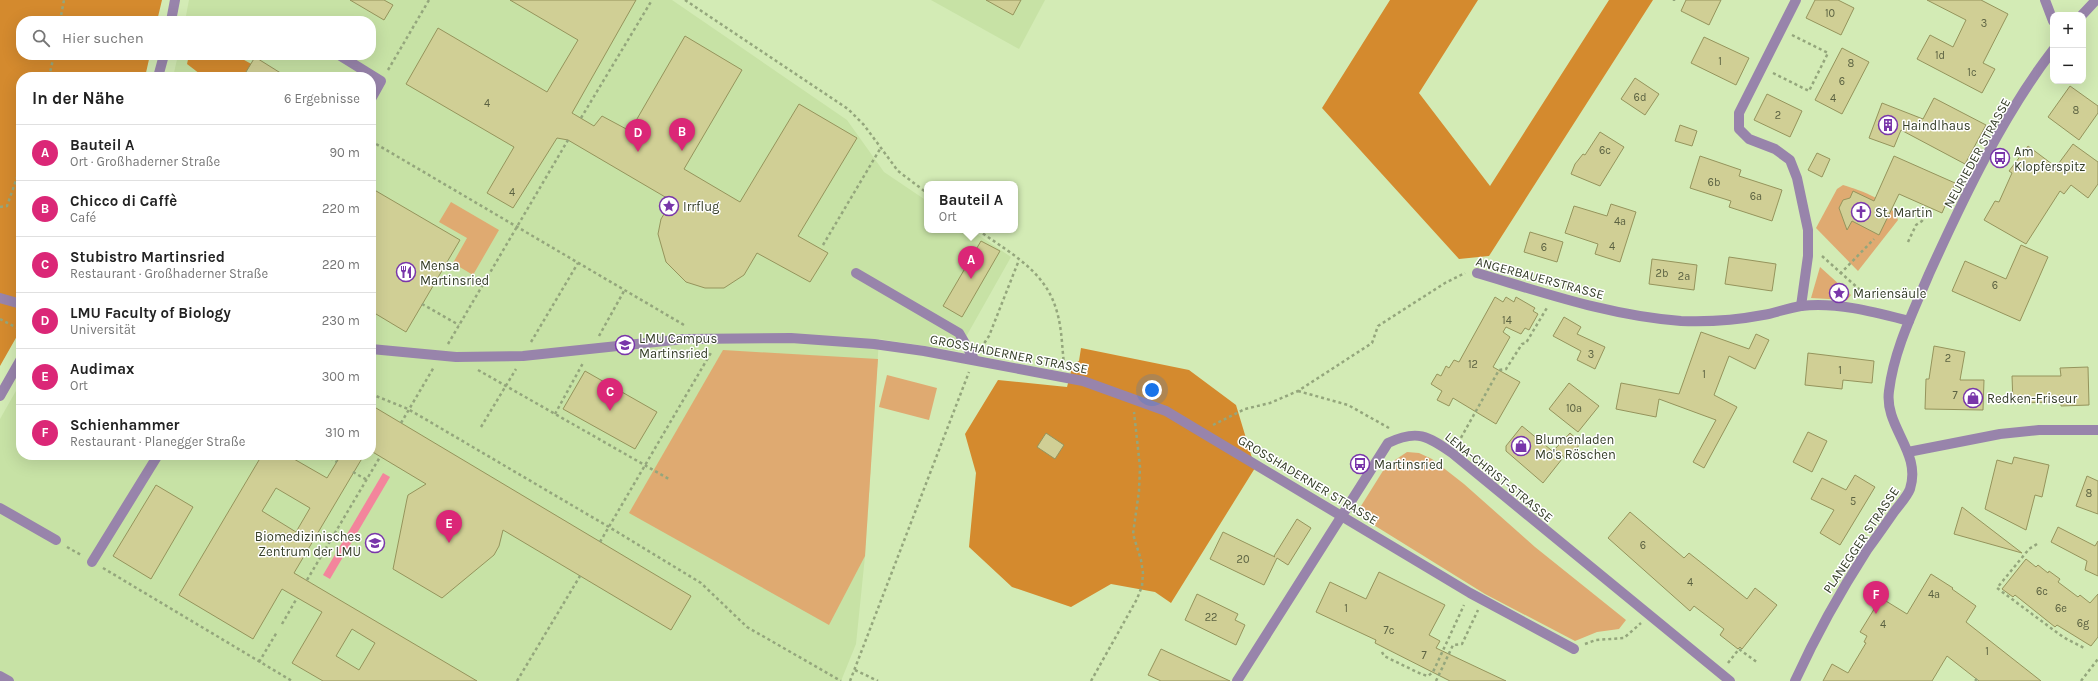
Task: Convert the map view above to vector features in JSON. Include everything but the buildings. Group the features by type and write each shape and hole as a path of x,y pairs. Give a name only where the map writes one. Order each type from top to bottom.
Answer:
{"street":[{"path":"172,16 175,0"},
{"path":"1796,0 1739,113 1739,129 1749,139 1775,149 1790,160 1797,178 1808,230 1808,256 1801,306"},
{"path":"2045,0 2050,13"},
{"path":"2085,12 2096,0"},
{"name":"NEURIEDER STRASSE","path":"1908,452 1890,414 1888,400 1891,373 1909,321 1973,182 2013,112 2050,55"},
{"path":"159,72 163,60"},
{"path":"347,60 366,72"},
{"path":"376,78 381,81 376,90"},
{"path":"856,273 959,333 974,359"},
{"name":"ANGERBAUERSTRASSE","path":"1477,274 1586,305 1631,315 1682,321 1761,315 1801,306 1840,306 1871,311 1909,321"},
{"path":"0,298 16,303"},
{"name":"GROSSHADERNER STRASSE","path":"376,350 456,357 524,356 684,339 791,338 874,344 974,359 1083,381 1166,411 1200,430 1482,601 1574,649"},
{"path":"0,396 16,367"},
{"path":"1908,452 2000,434 2039,430 2098,430"},
{"name":"LENA-CHRIST-STRASSE","path":"1237,681 1388,443 1404,436 1422,435 1452,454 1730,681"},
{"name":"PLANEGGER STRASSE","path":"1795,681 1835,600 1882,528 1909,492 1914,476 1908,452"},
{"path":"92,562 155,460"},
{"path":"0,508 56,540"},
{"path":"0,676 9,681"}],"path":[{"path":"61,16 64,0"},
{"path":"381,81 429,0"},
{"path":"581,118 652,0"},
{"path":"685,0 848,109 864,125 880,149 898,171 924,192"},
{"path":"1762,68 1809,91 1828,53 1781,29"},
{"path":"50,72 53,60"},
{"path":"400,423 568,140"},
{"path":"376,144 685,326 684,339"},
{"path":"823,245 880,149"},
{"path":"0,206 7,206 16,180"},
{"path":"1908,242 1916,225 1922,221 1926,212"},
{"path":"982,233 1034,271 1048,288 1057,313 1065,377"},
{"path":"1840,274 1874,239"},
{"path":"1820,254 1840,274 1874,301"},
{"path":"850,681 974,359 989,336 1019,260"},
{"name":"ANGERBAUERSTRASSE","path":"1200,430 1245,409 1270,404 1298,391 1372,343 1378,326 1451,280 1468,272 1477,274"},
{"path":"1452,454 1499,370 1506,369 1522,344 1526,342 1554,296"},
{"path":"422,304 459,325"},
{"path":"0,319 16,327"},
{"path":"456,357 669,479"},
{"path":"600,542 709,359"},
{"path":"1298,391 1348,405 1404,436"},
{"path":"376,396 408,409 701,583 747,627 841,681"},
{"path":"1090,681 1137,599 1142,586 1141,560 1133,534 1139,491 1139,447 1130,398"},
{"path":"307,580 380,457"},
{"path":"353,472 367,480"},
{"path":"56,540 292,681"},
{"path":"2037,544 2029,549 1997,588 2063,637 2086,648"},
{"path":"517,681 580,576"},
{"path":"1382,652 1384,656 1428,676 1433,672 1470,593"},
{"path":"282,624 297,598"},
{"path":"1436,681 1453,646 1462,644 1482,601"},
{"path":"1574,649 1596,640 1624,638 1648,615"},
{"path":"259,662 277,632"},
{"path":"1719,672 1739,649 1758,663"},
{"path":"2081,681 2098,659"},
{"path":"855,670 878,681"}],"shaded area":[{"path":"0,0 162,0 158,16 16,16 16,60 149,60 146,72 16,72 16,338 0,366"},
{"name":"LMU Campus Martinsried","path":"189,0 672,0 847,120 884,172 924,199 924,233 975,233 1011,257 958,351 879,339 865,556 856,644 841,681 0,681 0,419 16,391 16,460 376,460 376,72 174,72 177,60 376,60 376,16 186,16"},
{"path":"931,0 1045,0 1019,49"},
{"path":"1390,0 1478,0 1419,93 1490,186 1609,0 1653,0 1489,256 1459,259 1322,108"},
{"path":"188,60 244,60 257,67 254,72 197,72 187,64"},
{"path":"1843,185 1875,197 1895,213 1898,220 1858,271 1816,228 1837,189"},
{"path":"451,202 499,230 473,275 453,263 467,238 439,222"},
{"path":"1820,267 1851,295 1847,300 1811,298"},
{"path":"1081,348 1189,370 1236,405 1255,468 1171,603 1155,592 1111,584 1071,607 1012,587 969,547 976,473 965,434 998,380 1067,387 1073,364 1079,361"},
{"path":"723,350 878,359 865,556 829,625 629,513"},
{"path":"887,375 937,388 929,420 879,407"},
{"path":"1407,452 1419,453 1432,459 1464,484 1535,547 1626,620 1619,629 1597,632 1575,641 1485,594 1356,514 1386,466"},
{"path":"383,473 390,477 330,579 323,575"}],"place":[{"name":"Haindlhaus","path":"1888,125"},
{"name":"Chicco di Caffè","path":"682,151"},
{"name":"LMU Faculty of Biology","path":"638,152"},
{"name":"Am Klopferspitz","path":"2000,158"},
{"name":"Irrflug","path":"669,206"},
{"name":"St. Martin","path":"1861,212"},
{"name":"Mensa Martinsried","path":"406,272"},
{"name":"Bauteil A","path":"971,279"},
{"name":"Mariensäule","path":"1839,293"},
{"name":"LMU Campus Martinsried","path":"625,345"},
{"name":"Redken-Friseur","path":"1973,398"},
{"name":"Stubistro Martinsried","path":"610,411"},
{"name":"Blumenladen Mo's Röschen","path":"1521,446"},
{"name":"Martinsried","path":"1360,464"},
{"name":"Biomedizinisches Zentrum der LMU","path":"375,543"},
{"name":"Audimax","path":"449,543"},
{"name":"Schienhammer","path":"1876,614"}]}
